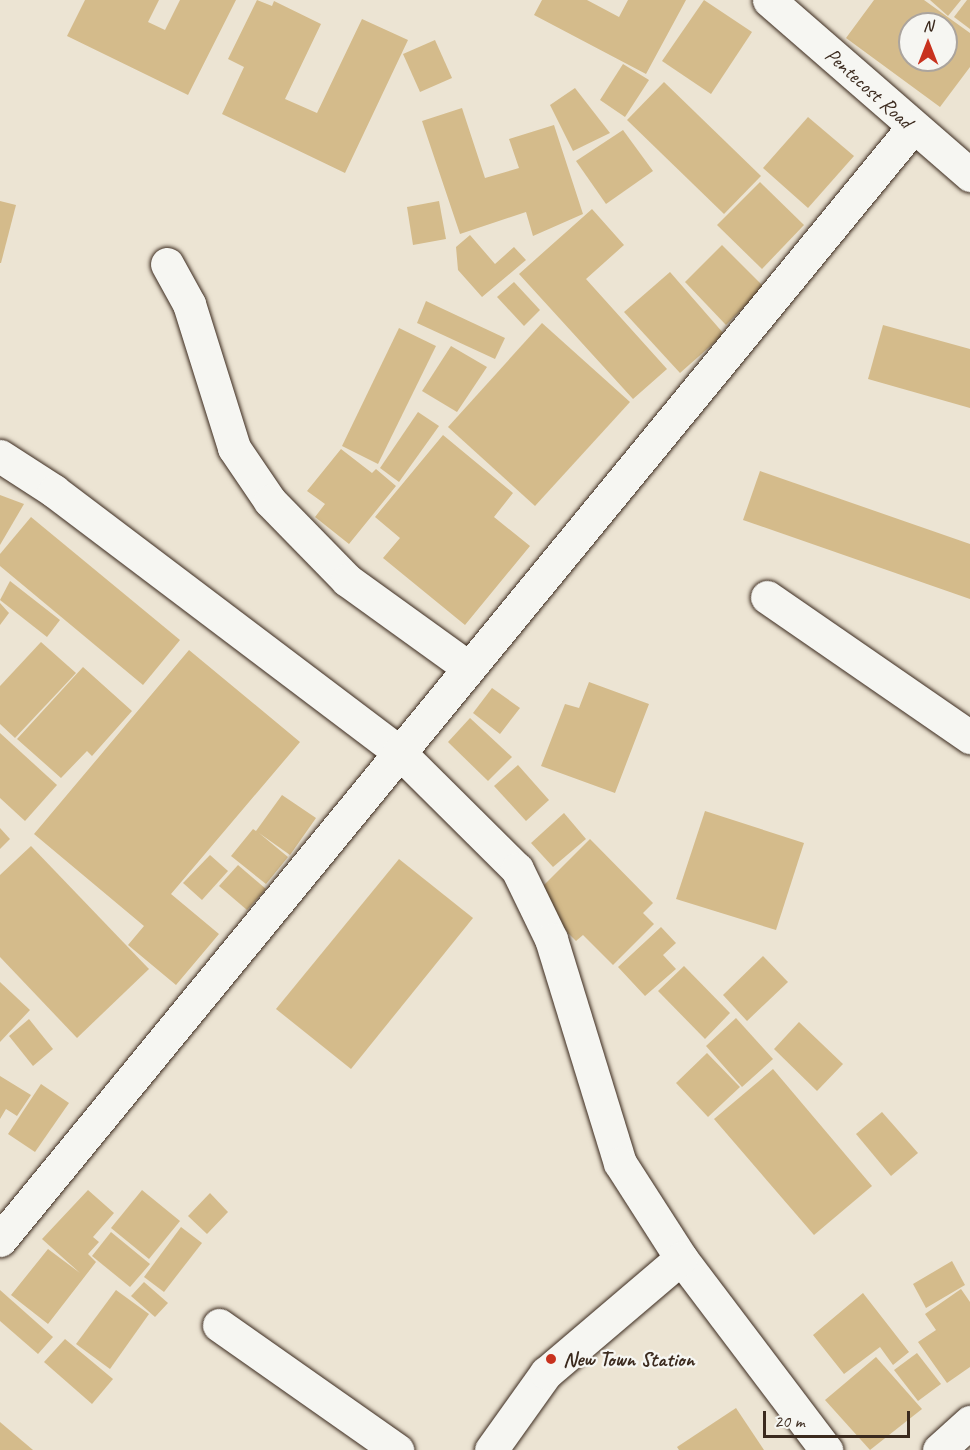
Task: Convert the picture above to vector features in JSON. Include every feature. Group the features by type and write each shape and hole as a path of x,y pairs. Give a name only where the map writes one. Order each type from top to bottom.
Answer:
{"street":[{"name":"Pentecost Road","path":"769,0 970,175"},
{"path":"0,1240 913,127"},
{"path":"167,264 189,304 234,448 270,501 346,580 469,668"},
{"path":"0,456 54,490 399,752 517,869 551,939 620,1163 681,1258 826,1450"},
{"path":"767,597 970,737"},
{"path":"491,1450 546,1373 681,1258"},
{"path":"219,1325 398,1450"},
{"path":"939,1450 970,1422"}],"building":[{"path":"85,0 159,0 148,22 165,30 180,0 236,0 188,95 67,36"},
{"path":"257,0 272,6 274,1 321,24 285,99 317,113 362,19 408,40 345,173 222,114 244,67 228,59"},
{"path":"542,0 587,0 619,17 628,0 686,0 646,74 534,15"},
{"path":"704,0 752,32 711,94 662,61"},
{"path":"874,0 924,0 941,12 898,12 898,72 958,72 958,24 970,33 970,67 940,107 846,38"},
{"path":"930,0 961,0 951,12 944,12"},
{"path":"967,0 970,0 970,29 958,20 958,12"},
{"path":"435,40 452,78 420,92 403,54"},
{"path":"623,64 649,80 625,117 600,100"},
{"path":"664,82 761,176 724,214 627,120"},
{"path":"575,88 610,133 573,151 550,105"},
{"path":"462,108 485,178 519,168 509,139 554,125 583,214 533,236 526,212 460,234 422,121"},
{"path":"808,117 854,156 808,208 763,168"},
{"path":"623,130 653,171 606,204 576,161"},
{"path":"760,182 804,225 762,269 717,225"},
{"path":"0,201 16,205 1,263 0,263"},
{"path":"439,201 446,239 413,245 407,207"},
{"path":"592,209 624,245 586,279 667,369 633,399 519,274"},
{"path":"470,235 495,264 514,247 526,260 482,297 458,270 456,247"},
{"path":"722,245 764,287 726,325 685,282"},
{"path":"670,272 724,334 680,373 624,312"},
{"path":"514,282 540,310 524,326 497,297"},
{"path":"426,301 505,338 495,359 417,323"},
{"path":"542,323 630,402 535,506 448,427"},
{"path":"883,325 970,349 970,408 868,379"},
{"path":"399,328 436,346 378,464 342,446"},
{"path":"451,346 487,367 457,412 422,391"},
{"path":"418,412 439,426 399,482 380,468"},
{"path":"443,435 513,493 494,517 530,546 465,625 383,558 400,538 375,517"},
{"path":"341,449 372,473 376,469 396,486 349,544 315,517 325,504 307,491"},
{"path":"760,471 970,544 970,599 743,520"},
{"path":"0,495 24,504 0,545"},
{"path":"31,517 180,640 143,685 0,566 0,554"},
{"path":"10,581 60,620 47,637 0,600"},
{"path":"0,603 9,613 0,625"},
{"path":"41,642 76,673 15,738 0,724 0,686"},
{"path":"189,650 300,742 171,894 219,934 176,985 128,945 144,926 34,834"},
{"path":"83,667 132,711 92,756 87,751 61,778 17,739"},
{"path":"589,682 649,704 615,793 541,766 565,704 579,708"},
{"path":"492,688 520,708 500,734 473,713"},
{"path":"470,718 512,757 488,781 448,742"},
{"path":"0,733 57,785 25,821 0,798"},
{"path":"518,765 549,800 526,821 494,786"},
{"path":"282,795 316,818 290,855 259,833 288,857 266,884 231,856 253,829 256,831"},
{"path":"705,811 804,843 776,930 676,899"},
{"path":"564,813 586,839 553,867 531,843"},
{"path":"0,828 10,839 0,849"},
{"path":"590,839 653,903 643,913 654,924 613,965 583,935 576,941 532,897"},
{"path":"31,846 149,969 77,1038 0,957 0,875"},
{"path":"210,855 228,871 202,900 183,883"},
{"path":"399,859 473,918 351,1069 276,1009"},
{"path":"238,865 266,889 247,910 219,886"},
{"path":"661,927 676,943 663,955 676,969 645,996 618,967"},
{"path":"763,956 788,982 747,1021 723,995"},
{"path":"684,966 730,1013 705,1039 658,991"},
{"path":"0,982 30,1010 0,1042"},
{"path":"736,1018 773,1059 742,1087 706,1046"},
{"path":"29,1019 53,1049 33,1066 9,1036"},
{"path":"799,1022 843,1064 817,1091 774,1049"},
{"path":"707,1053 740,1087 708,1117 676,1083"},
{"path":"773,1069 872,1186 814,1235 714,1119"},
{"path":"0,1076 31,1095 17,1116 6,1109 0,1119"},
{"path":"41,1084 69,1103 35,1152 8,1134"},
{"path":"882,1112 918,1153 891,1176 856,1134"},
{"path":"88,1190 114,1213 93,1237 99,1242 88,1254 96,1262 48,1324 11,1295 48,1249 80,1273 42,1239"},
{"path":"142,1190 180,1221 149,1259 111,1228"},
{"path":"210,1193 228,1212 207,1234 188,1216"},
{"path":"181,1227 202,1243 164,1292 144,1277"},
{"path":"111,1232 150,1264 130,1287 92,1256"},
{"path":"952,1261 965,1285 926,1308 913,1284"},
{"path":"144,1282 168,1303 155,1317 131,1296"},
{"path":"961,1289 970,1302 970,1367 947,1383 918,1342 936,1330 925,1314"},
{"path":"0,1290 53,1337 38,1354 0,1321"},
{"path":"116,1290 149,1314 110,1369 76,1344"},
{"path":"863,1293 909,1352 893,1365 880,1347 844,1374 813,1335"},
{"path":"65,1339 113,1379 92,1404 44,1362"},
{"path":"917,1353 941,1384 918,1401 894,1370"},
{"path":"876,1357 922,1409 870,1450 825,1400"},
{"path":"736,1408 764,1450 679,1450 677,1447"},
{"path":"0,1422 33,1450 0,1450"}],"place":[{"name":"New Town Station","path":"551,1359"}]}
